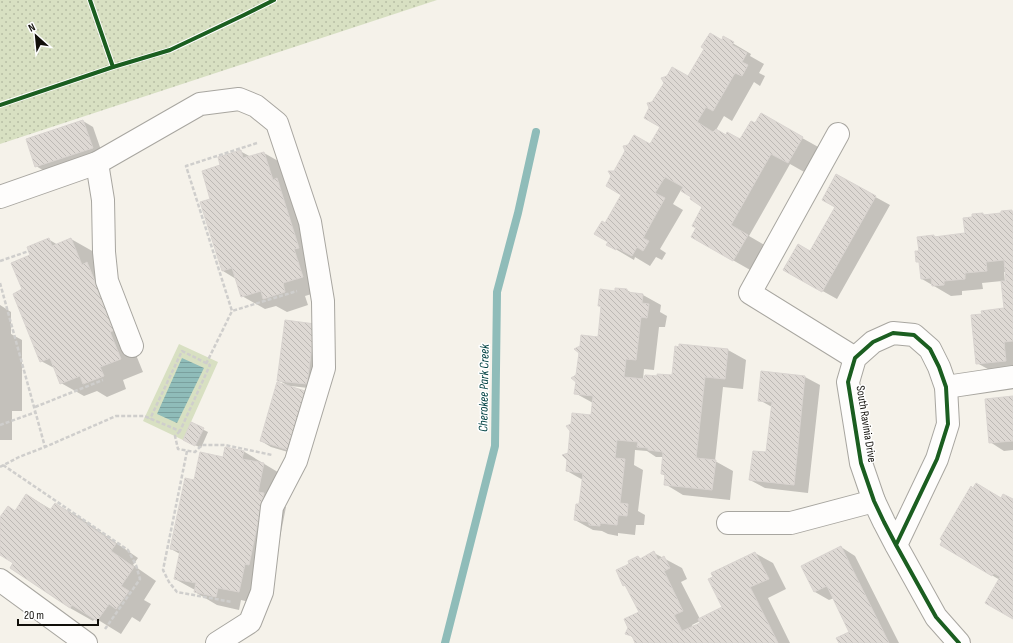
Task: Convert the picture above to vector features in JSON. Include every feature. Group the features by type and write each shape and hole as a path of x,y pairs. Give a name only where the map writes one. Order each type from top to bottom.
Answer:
{"street":[{"path":"0,197 97,163 200,104 239,99 256,106 277,123 310,222 323,301 324,368 296,461 272,507 262,592 257,605 250,622 217,643"},
{"path":"838,134 750,293 855,358 873,342 893,333 914,335 930,349 939,367 946,387 948,424 937,459 896,545"},
{"path":"97,163 104,200 104,252 107,281 132,346"},
{"name":"South Ravinia Drive","path":"855,358 848,382 861,463 874,501 896,545 936,617 954,642"},
{"path":"946,387 1013,377"},
{"path":"728,523 791,523 874,501"},
{"path":"0,580 86,643"}],"path":[{"path":"206,364 232,311 186,166 281,135"},
{"path":"0,261 29,251"},
{"path":"232,311 320,283"},
{"path":"0,284 45,448"},
{"path":"150,419 182,351 210,366 180,431 175,436 178,449 195,452 202,445 225,445 296,461"},
{"path":"34,407 103,380"},
{"path":"0,425 36,412"},
{"path":"104,630 140,579 136,564 128,550 1,466 116,416 144,416 180,431"},
{"path":"187,451 163,570 169,582 177,592 235,603 257,605"}],"green space":[{"path":"0,0 437,0 0,144"},
{"path":"179,344 218,362 183,440 143,421"}],"water":[{"path":"182,358 204,368 177,423 157,414"}],"building":[{"path":"710,33 722,40 723,36 734,42 732,45 747,53 742,62 748,65 742,76 735,73 713,111 706,107 697,122 713,132 716,129 726,135 727,132 740,139 751,121 755,123 761,113 803,137 788,163 771,154 731,225 748,235 733,261 691,237 696,228 692,226 702,207 690,199 691,197 681,191 683,187 665,177 655,193 665,198 643,238 649,241 643,251 637,247 632,256 617,248 616,250 606,245 608,242 594,234 602,221 605,223 621,195 606,186 611,176 608,171 614,171 625,151 623,146 628,145 634,135 650,144 660,127 644,118 649,108 647,103 652,102 664,83 661,78 667,76 672,67 688,76 704,49 701,47"},
{"path":"83,120 93,148 35,167 26,139"},
{"path":"241,150 243,158 264,152 273,180 277,178 299,248 294,249 303,277 283,283 285,292 263,299 261,291 241,297 232,268 222,271 200,202 210,199 202,171 220,165 218,157"},
{"path":"836,174 876,196 822,292 783,270 798,244 810,251 835,207 822,200"},
{"path":"1012,210 1013,341 1004,342 1006,361 976,364 971,315 982,314 981,311 1004,308 1001,281 1006,281 1004,260 986,262 987,271 965,273 965,279 944,281 944,285 932,286 931,278 921,279 919,262 916,262 915,251 919,251 917,237 934,235 934,237 965,233 963,218 972,217 972,214 983,213 983,215"},
{"path":"49,238 52,246 71,238 82,265 87,262 115,330 110,332 121,359 100,367 104,376 83,384 80,376 60,384 50,358 40,362 13,294 22,289 11,263 30,255 27,247"},
{"path":"615,288 627,289 627,292 643,294 642,303 649,304 647,318 641,317 636,360 626,359 624,377 644,379 645,375 672,375 675,346 679,347 679,344 728,349 725,379 705,377 696,458 716,460 712,490 664,485 665,474 661,474 663,452 637,447 638,442 617,440 615,458 625,459 620,503 628,504 627,516 618,515 617,525 600,523 600,526 589,525 589,522 574,520 576,504 579,504 583,473 566,471 567,460 562,455 568,453 570,431 566,426 571,424 572,413 591,415 593,396 574,394 576,382 571,378 576,375 579,353 574,349 580,346 581,335 598,337 601,306 598,306 600,289 615,291"},
{"path":"285,320 315,324 307,384 277,381"},
{"path":"761,371 805,376 794,485 749,480 753,451 766,452 772,402 758,401"},
{"path":"277,382 305,391 288,450 260,441"},
{"path":"1013,396 1013,441 989,443 985,399"},
{"path":"191,422 204,428 195,446 183,440"},
{"path":"225,447 244,451 242,459 264,463 258,492 264,493 249,565 245,564 239,592 218,588 216,597 194,592 196,583 174,579 180,551 170,549 185,478 194,480 200,452 223,457"},
{"path":"976,483 1001,498 1003,494 1013,499 1013,619 985,603 1000,577 994,573 992,576 940,545 942,541 940,539 971,486 973,488"},
{"path":"26,494 50,510 55,503 116,544 111,551 134,567 121,586 129,591 116,609 109,604 97,621 72,605 70,608 10,568 13,563 0,555 0,517 8,506 15,511"},
{"path":"841,546 889,643 839,643 836,638 849,632 827,586 814,592 801,566"},
{"path":"654,551 658,560 664,556 670,568 664,571 683,611 674,615 682,631 700,623 698,619 722,607 708,579 713,577 711,573 755,552 769,579 750,587 778,643 635,643 632,636 625,634 628,628 624,619 639,612 625,585 623,586 616,570 629,564 628,561 638,556 640,559"}],"waterway":[{"name":"Cherokee Park Creek","path":"445,643 495,446 497,292 518,213 536,132"}],"cycle path":[{"path":"90,0 113,67"},
{"path":"0,105 113,67 170,50 274,0"},
{"path":"896,545 937,459 948,424 946,387 939,367 930,349 914,335 893,333 873,342 855,358 848,382 861,463 874,501 896,545 936,617 959,643"}]}
